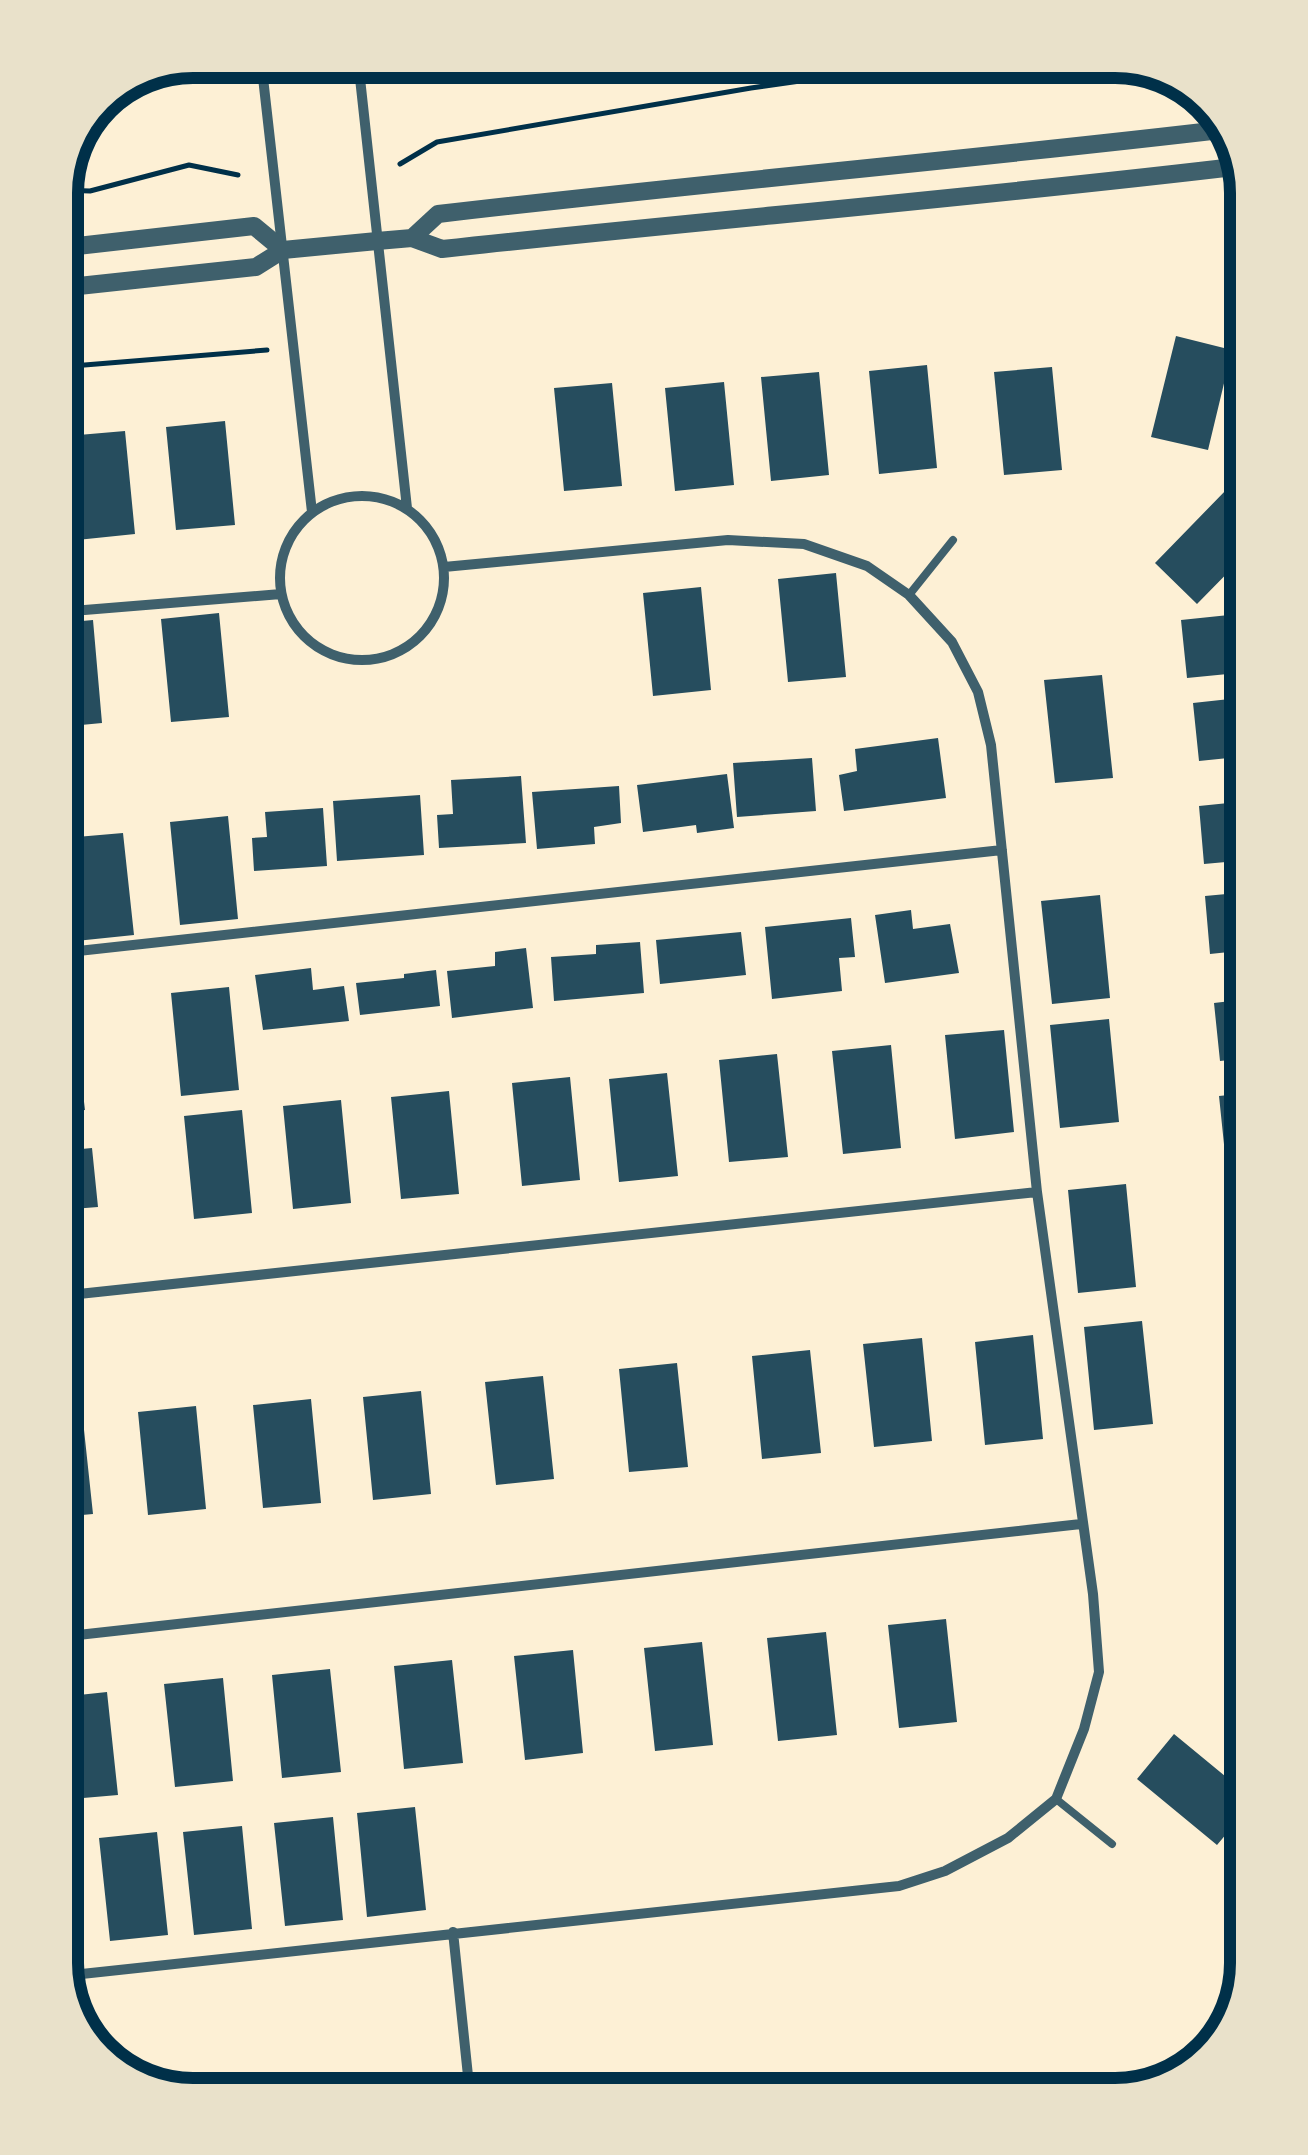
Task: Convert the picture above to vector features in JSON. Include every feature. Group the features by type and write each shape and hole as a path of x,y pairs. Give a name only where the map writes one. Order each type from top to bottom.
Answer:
{"street":[{"path":"263,78 312,512"},
{"path":"360,78 407,508"},
{"path":"412,238 438,214 716,181 989,158 1212,131"},
{"path":"78,286 256,267 283,250 412,238 442,249 987,196 1228,168"},
{"path":"78,246 254,226 283,250"},
{"path":"384,498 407,508 432,534 444,567 443,595 433,621 414,642 390,656 362,660 334,656 310,642 291,620 281,594 285,549 296,529 312,512 334,500 384,498"},
{"path":"79,1974 899,1886 946,1871 1008,1838 1056,1799 1084,1728 1099,1672 1092,1594 1037,1192 991,745 978,692 952,642 909,595 867,566 804,544 728,540 444,567"},
{"path":"78,611 281,594"},
{"path":"78,951 1002,850"},
{"path":"78,1294 1037,1192"},
{"path":"78,1634 1081,1524"},
{"path":"453,1932 468,2077"}],"lane":[{"path":"909,595 953,540"},
{"path":"1056,1799 1112,1844"}],"path":[{"path":"400,164 438,142 821,78"},
{"path":"78,191 90,191 189,165 238,175"},
{"path":"78,366 267,350"}],"building":[{"path":"1176,336 1230,350 1208,450 1151,437"},
{"path":"927,365 937,468 879,474 869,371"},
{"path":"1052,367 1062,470 1004,475 994,372"},
{"path":"819,372 829,475 771,481 761,377"},
{"path":"724,382 734,485 675,491 665,388"},
{"path":"612,383 622,486 564,491 554,388"},
{"path":"225,421 235,525 176,530 166,427"},
{"path":"125,431 135,534 78,540 78,435"},
{"path":"1227,489 1230,492 1230,570 1197,604 1155,563"},
{"path":"836,573 846,677 788,682 778,579"},
{"path":"701,587 711,690 653,696 643,593"},
{"path":"219,613 229,717 171,722 161,619"},
{"path":"1230,615 1230,674 1187,678 1181,620"},
{"path":"93,620 102,723 78,725 78,621"},
{"path":"1102,675 1113,778 1055,783 1044,680"},
{"path":"1230,699 1230,758 1199,761 1193,703"},
{"path":"938,738 946,798 844,811 839,775 857,771 855,749"},
{"path":"812,758 816,811 737,817 733,763"},
{"path":"727,774 734,828 697,833 696,825 643,832 637,785"},
{"path":"521,776 526,843 439,848 437,815 453,814 451,780"},
{"path":"619,786 621,823 594,827 595,844 537,849 532,792"},
{"path":"420,795 424,855 337,861 333,801"},
{"path":"1230,803 1230,862 1204,864 1199,806"},
{"path":"323,808 327,866 254,871 252,838 267,837 265,812"},
{"path":"228,816 238,919 180,925 170,822"},
{"path":"123,833 134,935 78,941 78,837"},
{"path":"1230,894 1230,952 1210,954 1205,896"},
{"path":"1100,895 1110,998 1052,1004 1041,901"},
{"path":"911,910 913,929 950,924 959,973 885,983 875,915"},
{"path":"851,918 855,957 839,958 842,991 772,999 765,927"},
{"path":"741,932 746,975 660,984 656,940"},
{"path":"640,942 644,993 554,1001 551,957 596,954 596,945"},
{"path":"526,948 533,1008 452,1018 447,971 495,966 495,952"},
{"path":"311,968 313,990 344,986 349,1021 263,1030 255,975"},
{"path":"436,970 440,1006 360,1015 356,983"},
{"path":"229,987 239,1090 181,1096 171,993"},
{"path":"1230,1001 1230,1060 1220,1061 1214,1003"},
{"path":"1109,1019 1119,1122 1060,1128 1050,1025"},
{"path":"1004,1030 1014,1132 955,1139 945,1035"},
{"path":"891,1045 901,1148 843,1154 832,1051"},
{"path":"78,1052 85,1110 78,1111"},
{"path":"777,1054 788,1157 729,1162 719,1060"},
{"path":"667,1073 678,1176 619,1182 609,1079"},
{"path":"570,1077 580,1180 522,1186 512,1083"},
{"path":"449,1091 459,1194 401,1199 391,1097"},
{"path":"1230,1095 1230,1154 1225,1154 1219,1096"},
{"path":"341,1100 351,1203 293,1209 283,1106"},
{"path":"242,1110 252,1213 194,1219 184,1116"},
{"path":"92,1148 98,1207 78,1209 78,1149"},
{"path":"1225,1174 1230,1174 1230,1222"},
{"path":"1126,1184 1136,1287 1078,1293 1068,1190"},
{"path":"1142,1321 1153,1424 1094,1430 1084,1327"},
{"path":"1033,1335 1043,1439 985,1445 975,1342"},
{"path":"922,1338 932,1441 874,1447 863,1344"},
{"path":"810,1350 821,1453 762,1459 752,1356"},
{"path":"677,1363 688,1467 629,1472 619,1369"},
{"path":"543,1376 554,1479 496,1485 485,1382"},
{"path":"421,1391 431,1494 373,1500 363,1397"},
{"path":"311,1399 321,1503 263,1508 253,1405"},
{"path":"196,1406 206,1509 148,1515 138,1412"},
{"path":"78,1411 82,1411 93,1514 78,1515"},
{"path":"946,1619 957,1722 899,1728 888,1625"},
{"path":"826,1632 837,1735 778,1741 767,1638"},
{"path":"702,1642 713,1745 655,1751 644,1648"},
{"path":"573,1650 583,1753 525,1760 514,1656"},
{"path":"452,1660 463,1763 404,1769 394,1666"},
{"path":"330,1669 341,1772 282,1778 272,1675"},
{"path":"223,1678 233,1781 175,1787 164,1684"},
{"path":"107,1692 118,1795 78,1798 78,1695"},
{"path":"1174,1734 1230,1780 1230,1829 1217,1845 1137,1779"},
{"path":"415,1807 426,1910 367,1917 357,1813"},
{"path":"333,1817 343,1920 285,1926 274,1823"},
{"path":"242,1826 252,1929 194,1935 183,1832"},
{"path":"157,1832 168,1935 110,1941 99,1838"}]}
